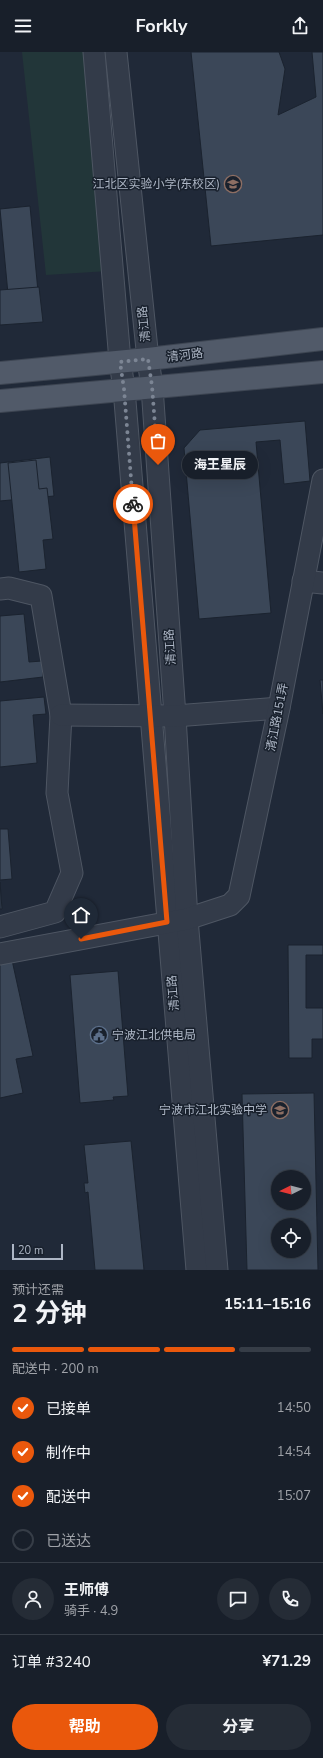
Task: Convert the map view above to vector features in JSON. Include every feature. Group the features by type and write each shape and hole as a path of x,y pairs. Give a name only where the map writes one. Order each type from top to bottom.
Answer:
{"main road":[{"name":"清河路","path":"0,373 148,359 323,338"},
{"path":"0,402 152,386 323,372"}],"street":[{"name":"清江路","path":"94,52 151,716 177,920 217,1270"},
{"name":"清江路","path":"116,52 152,386 175,716 177,920 197,1270"},
{"name":"清江路151弄","path":"0,954 177,920 230,905 239,896 279,708 313,582 323,480"},
{"path":"0,589 9,588 41,596 61,715 57,793 72,873 55,912 0,927"},
{"path":"61,715 175,716 279,708"}],"green space":[{"path":"22,52 88,52 108,271 46,275"}],"building":[{"path":"191,52 279,52 285,69 278,115 316,97 312,52 323,52 323,235 211,246"},
{"path":"30,206 40,313 10,315 0,209"},
{"path":"39,287 43,322 0,325 0,290"},
{"path":"305,421 310,481 284,484 280,440 256,442 271,613 199,619 184,448 200,430"},
{"path":"50,457 54,496 0,501 0,463"},
{"path":"36,460 39,489 47,488 53,539 43,540 46,569 19,572 8,463"},
{"path":"24,614 29,662 42,661 43,677 0,682 0,616"},
{"path":"320,680 323,680 323,714"},
{"path":"44,697 46,714 33,715 37,763 0,767 0,701"},
{"path":"0,829 8,829 12,879 0,880"},
{"path":"0,882 2,909 0,909"},
{"path":"288,945 323,945 323,955 306,955 306,1008 323,1008 323,1039 312,1039 312,1058 289,1058"},
{"path":"12,960 33,1056 16,1059 23,1093 0,1098 0,963"},
{"name":"宁波江北供电局","path":"118,971 128,1096 113,1097 114,1100 80,1103 70,975"},
{"path":"314,1093 318,1270 247,1270 242,1094"},
{"path":"131,1141 144,1270 95,1270 88,1192 85,1193 84,1183 88,1183 84,1145"}],"way so far":[{"path":"133,504 124,389 120,362 148,359 152,386 158,465"}],"place":[{"name":"江北区实验小学(东校区)","path":"233,184"},
{"name":"海王星辰","path":"158,465"},
{"name":"宁波江北供电局","path":"99,1035"},
{"name":"宁波市江北实验中学","path":"280,1110"}],"route":[{"path":"81,939 167,922 133,504"}]}
